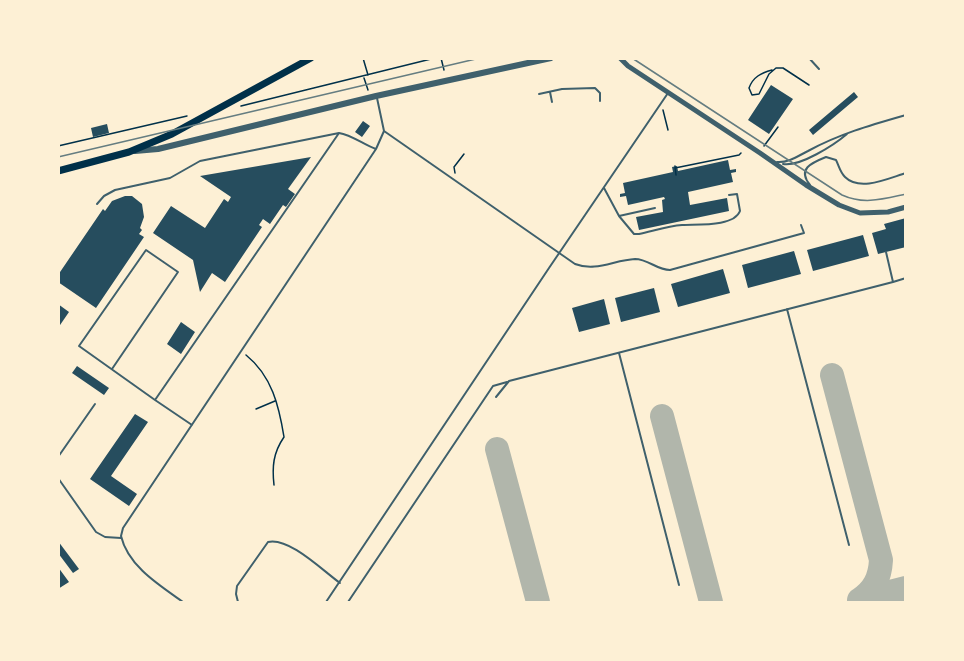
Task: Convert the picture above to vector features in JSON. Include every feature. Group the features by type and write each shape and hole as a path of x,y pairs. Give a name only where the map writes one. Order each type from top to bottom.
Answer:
{"main road":[{"path":"58,171 129,152 188,127 311,58"}],"street":[{"path":"129,152 158,148 376,96 551,58"},
{"path":"620,58 668,93 839,205 860,213 888,212 906,207"}],"lane":[{"path":"809,58 819,69"},
{"path":"539,94 562,89 595,88 600,93 600,101"},
{"path":"549,92 552,102"},
{"path":"326,603 668,93"},
{"path":"183,603 128,555 121,538 123,528 376,149 384,131 376,96"},
{"path":"766,157 789,165 838,141 847,133 870,124 906,115"},
{"path":"384,131 575,264 586,268 638,259 662,270 670,270 804,233 801,225"},
{"path":"97,204 104,196 115,190 170,178 200,161 339,133 376,149"},
{"path":"156,400 339,133"},
{"path":"815,191 805,177 805,171 810,165 826,157 836,160 848,180 864,183 906,173"},
{"path":"604,188 619,216 634,234 736,218 740,211 737,194 729,195"},
{"path":"619,216 655,208"},
{"path":"112,369 178,272 146,250 80,346 112,369 192,425"},
{"path":"885,252 893,282"},
{"path":"348,603 493,386 906,278"},
{"path":"787,309 849,546"},
{"path":"619,353 680,585"},
{"path":"496,397 509,381"},
{"path":"58,458 95,404"},
{"path":"58,478 96,532 105,537 121,538"},
{"path":"238,603 237,586 268,542 288,544 340,583"}],"path":[{"path":"363,58 368,75"},
{"path":"239,107 435,58"},
{"path":"441,58 444,70"},
{"path":"772,70 759,93 752,95 749,88 757,76 772,70 783,68 808,86"},
{"path":"363,76 366,89 376,96"},
{"path":"664,112 668,130"},
{"path":"58,146 195,115"},
{"path":"760,153 778,127"},
{"path":"676,175 675,167 741,153"},
{"path":"456,180 454,167 464,154"},
{"path":"245,355 261,370 276,400 284,437 277,448 272,469 274,485"},
{"path":"256,409 276,400"}],"building":[{"path":"771,85 793,99 769,134 748,120"},
{"path":"854,92 858,97 813,135 809,130"},
{"path":"363,121 370,126 362,137 355,132"},
{"path":"107,124 109,133 93,137 91,128"},
{"path":"311,157 288,189 295,194 286,207 283,205 270,224 263,219 259,225 262,227 225,282 212,273 200,292 193,260 153,233 171,206 205,228 224,199 228,202 231,197 200,176"},
{"path":"728,160 730,170 736,169 736,172 731,173 733,182 688,192 690,205 727,198 729,211 639,230 636,217 663,212 664,197 628,205 626,196 620,197 620,194 625,193 623,183 673,172 672,167 677,166 678,171"},
{"path":"132,196 142,204 144,217 139,234 144,237 96,308 58,282 58,275 103,209 105,211 112,201"},
{"path":"906,218 906,247 878,254 872,233 886,229 884,224"},
{"path":"863,235 869,256 813,271 807,250"},
{"path":"794,251 801,274 748,288 742,265"},
{"path":"723,269 730,293 678,307 671,284"},
{"path":"654,288 660,312 621,322 615,298"},
{"path":"604,299 610,324 579,332 572,308"},
{"path":"58,304 69,312 58,328"},
{"path":"181,322 195,332 181,354 167,344"},
{"path":"77,366 109,388 104,395 72,373"},
{"path":"135,414 148,422 111,476 137,494 129,506 90,479"},
{"path":"58,541 79,569 73,573 58,553"},
{"path":"58,567 69,582 58,589"}],"taxiway":[{"path":"832,375 881,560 875,583 859,600"},
{"path":"662,416 711,602"},
{"path":"497,449 538,602"},
{"path":"859,600 906,588"}],"tram line":[{"path":"58,157 480,58"},
{"path":"632,58 842,195 866,200 906,194"}]}
